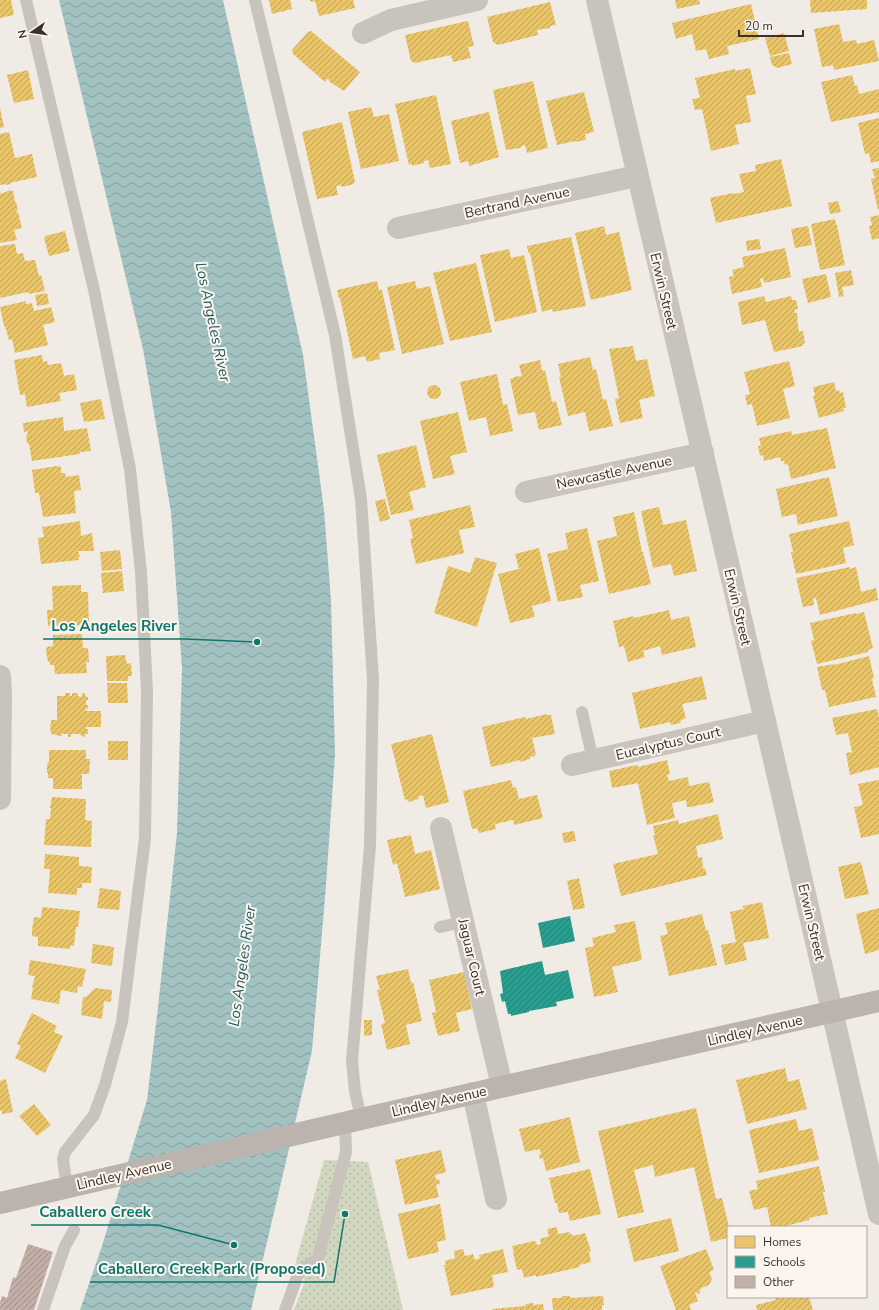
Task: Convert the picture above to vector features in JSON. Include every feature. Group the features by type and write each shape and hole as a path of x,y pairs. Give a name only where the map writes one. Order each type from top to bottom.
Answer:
{"main road":[{"name":"Lindley Avenue","path":"0,1203 502,1086 879,1001"}],"street":[{"path":"363,33 391,20 477,0"},
{"name":"Erwin Street","path":"597,0 833,1012 873,1158 879,1214"},
{"name":"Bertrand Avenue","path":"398,228 637,176"},
{"name":"Newcastle Avenue","path":"526,492 703,453"},
{"path":"0,676 0,799"},
{"name":"Eucalyptus Court","path":"572,765 766,721"},
{"name":"Jaguar Court","path":"441,828 502,1086"},
{"path":"473,1093 496,1199"}],"lane":[{"path":"26,0 94,290 130,469 141,572 147,691 145,838 122,1022 105,1085 94,1115 65,1152 63,1159 72,1187"},
{"path":"255,0 335,335 361,499 373,679 370,846 352,1062 355,1091 348,1122 346,1152 318,1258 299,1272 285,1310"},
{"path":"582,712 593,760"},
{"path":"440,927 463,922"},
{"path":"43,1310 65,1246 74,1230"}],"green space":[{"path":"324,1160 368,1162 403,1310 294,1310 305,1281 295,1265"}],"water":[{"path":"59,0 223,0 303,355 324,510 331,601 335,754 312,1051 251,1310 80,1310 102,1246 147,1100 177,833 182,668 171,512 143,349"}],"building: Homes":[{"path":"0,0 11,0 14,15 0,18"},
{"path":"269,0 290,0 292,9 272,14"},
{"path":"309,0 353,0 355,8 319,16 315,1 312,2"},
{"path":"675,0 699,0 700,4 677,9"},
{"path":"810,0 867,0 867,9 811,13"},
{"path":"550,2 556,25 550,26 550,28 537,30 538,35 498,45 493,42 487,17"},
{"path":"751,4 759,39 727,46 729,54 709,59 706,49 696,51 692,34 676,39 672,23"},
{"path":"468,21 474,46 468,47 471,58 453,62 451,55 415,63 411,61 405,35"},
{"path":"839,24 843,42 856,40 857,44 874,40 879,61 834,70 833,65 822,67 814,29"},
{"path":"311,31 360,72 344,91 330,82 328,78 325,82 293,54 292,50 308,32"},
{"path":"784,33 789,51 770,56 765,38"},
{"path":"789,53 792,64 777,68 772,65 770,57"},
{"path":"750,68 756,94 746,96 751,122 735,125 739,144 711,151 702,109 695,110 692,99 700,98 695,78 735,69 735,71"},
{"path":"28,70 34,99 14,103 7,75"},
{"path":"852,75 855,86 857,85 859,94 879,89 879,112 831,122 821,82"},
{"path":"533,81 548,148 527,153 525,145 521,146 521,148 506,150 493,90"},
{"path":"584,92 594,132 585,134 586,140 557,145 546,101"},
{"path":"436,95 451,164 430,168 428,160 424,161 424,163 412,166 412,164 409,165 395,104"},
{"path":"371,107 374,117 389,114 399,161 361,169 348,112"},
{"path":"0,108 4,127 0,128"},
{"path":"489,112 499,157 469,166 468,161 460,163 451,121"},
{"path":"879,118 879,161 871,163 869,153 865,154 858,123"},
{"path":"342,122 355,182 354,184 342,187 341,185 336,186 338,195 317,199 302,132"},
{"path":"9,132 15,158 32,154 37,177 10,183 11,184 0,185 0,134"},
{"path":"781,159 792,206 716,223 710,198 744,192 739,174 756,171 755,165"},
{"path":"879,168 878,210 871,179 875,178 872,169"},
{"path":"10,190 13,191 18,210 16,211 17,213 18,212 22,228 14,230 17,240 0,243 0,191 1,194"},
{"path":"838,201 841,212 830,214 828,203"},
{"path":"879,215 879,238 872,240 869,226 872,225 870,217"},
{"path":"835,219 845,265 820,270 811,224"},
{"path":"604,226 606,235 619,232 632,290 591,300 575,233"},
{"path":"808,226 812,245 795,248 791,229"},
{"path":"65,231 70,251 49,256 44,238 46,237 45,236"},
{"path":"571,237 586,306 553,312 552,309 542,312 530,253 529,254 527,246"},
{"path":"759,239 761,249 747,251 746,241"},
{"path":"15,244 17,254 23,253 25,261 35,260 45,291 29,294 28,292 0,298 0,246"},
{"path":"785,248 791,277 764,283 763,278 760,279 762,287 732,294 729,277 734,276 732,270 744,267 742,257"},
{"path":"509,249 511,258 524,255 537,312 495,322 480,255"},
{"path":"476,263 492,332 450,341 433,273"},
{"path":"851,270 854,285 842,287 844,296 839,297 835,273"},
{"path":"826,274 831,297 808,303 802,279"},
{"path":"377,281 379,290 382,290 395,350 379,353 380,359 367,362 365,356 353,359 337,290"},
{"path":"415,281 417,289 430,286 444,344 402,354 387,287"},
{"path":"47,293 49,304 37,306 35,295"},
{"path":"764,296 766,302 791,296 792,300 796,300 798,309 794,310 795,313 797,313 799,332 803,331 805,343 802,344 803,346 774,352 765,320 742,325 738,302"},
{"path":"26,301 26,304 32,303 34,311 51,307 55,322 43,325 48,345 15,353 12,339 9,340 4,326 0,307"},
{"path":"633,346 636,361 647,359 655,396 639,400 643,418 620,423 615,399 619,398 609,349"},
{"path":"42,355 43,362 47,361 48,365 61,363 64,376 74,374 77,390 59,393 61,401 27,407 25,394 20,395 14,360"},
{"path":"590,357 593,370 596,369 603,400 606,399 613,426 589,431 585,412 568,416 559,377 561,377 558,364"},
{"path":"540,360 542,371 545,370 552,402 556,401 562,425 539,430 535,412 518,415 510,379 522,376 519,365"},
{"path":"789,361 795,386 783,389 790,418 757,426 752,404 747,405 745,395 750,394 744,372"},
{"path":"497,374 503,405 507,404 513,431 490,436 486,417 469,421 460,382"},
{"path":"834,382 836,391 839,390 840,393 843,392 846,408 843,408 844,411 819,418 813,396 815,396 813,387"},
{"path":"434,385 439,387 441,392 439,397 434,399 429,397 427,392 429,387"},
{"path":"101,399 105,419 84,422 80,403"},
{"path":"458,412 467,452 450,456 455,474 433,479 420,421"},
{"path":"63,417 64,431 87,428 91,451 32,461 29,444 27,443 26,436 28,434 27,431 24,432 23,423"},
{"path":"827,428 836,468 791,479 788,464 785,465 784,461 781,461 780,457 764,461 763,455 760,456 758,446 761,446 759,438 791,431 792,435"},
{"path":"416,445 426,487 409,492 414,510 391,515 377,455"},
{"path":"57,466 61,467 61,473 65,473 66,477 79,475 81,490 74,491 76,513 43,517 39,493 35,493 32,470"},
{"path":"829,477 838,516 798,525 796,514 782,517 776,489"},
{"path":"385,499 390,519 380,522 375,501"},
{"path":"470,505 475,527 459,530 464,553 416,564 410,539 413,538 409,520"},
{"path":"659,507 663,525 686,520 697,571 674,576 671,564 653,568 641,511"},
{"path":"634,512 642,552 651,584 609,594 597,541 617,536 613,517"},
{"path":"80,521 81,536 92,533 94,551 78,551 80,557 78,557 79,560 41,564 38,538 44,537 42,527"},
{"path":"849,521 854,545 843,548 846,563 796,574 789,534"},
{"path":"587,528 599,581 580,585 583,597 558,602 547,554 568,549 565,533"},
{"path":"539,548 551,601 532,606 535,617 510,623 498,574 519,569 515,554"},
{"path":"120,550 122,569 102,571 100,552"},
{"path":"475,557 497,563 477,627 434,613 448,566 470,573"},
{"path":"850,567 850,569 856,567 861,592 876,588 878,600 820,615 816,598 813,598 814,605 803,607 796,578"},
{"path":"122,571 124,591 103,593 101,573"},
{"path":"81,585 81,592 88,592 89,625 48,626 47,610 53,610 52,586"},
{"path":"669,610 671,620 689,616 696,647 662,655 660,646 643,651 645,657 628,662 624,646 619,647 613,621"},
{"path":"864,612 873,648 868,650 868,652 817,664 811,641 814,640 810,623"},
{"path":"82,634 83,648 88,648 89,662 86,662 87,673 55,674 54,665 50,665 50,662 48,662 46,651 47,647 53,646 53,635"},
{"path":"125,655 127,664 131,663 132,676 128,676 128,681 107,681 106,656"},
{"path":"869,656 874,678 872,679 876,697 829,707 825,690 822,690 817,667 834,665"},
{"path":"702,676 707,699 682,704 686,718 680,721 681,723 671,725 670,722 640,729 632,693"},
{"path":"107,683 127,683 128,703 108,703"},
{"path":"65,693 70,693 70,696 72,696 72,693 78,693 78,696 82,697 82,693 85,693 85,696 88,697 88,700 86,700 86,705 88,705 88,709 85,708 86,711 101,711 101,727 86,727 86,729 88,729 88,734 85,734 85,737 81,736 81,734 71,734 71,737 68,737 68,734 61,734 62,736 58,736 51,734 51,720 57,720 57,696 65,696"},
{"path":"877,709 879,718 879,767 850,775 846,753 852,752 848,733 836,735 832,718"},
{"path":"547,714 551,715 555,734 532,738 536,754 535,756 520,762 520,760 491,767 482,727 525,717 526,719"},
{"path":"432,734 449,802 426,808 423,795 418,797 419,799 408,802 407,799 405,800 391,744"},
{"path":"108,741 128,741 128,760 108,760"},
{"path":"49,750 86,750 86,759 90,759 89,774 82,774 82,789 53,789 53,778 48,778 47,773"},
{"path":"667,760 670,774 667,775 669,781 688,777 689,786 709,782 714,802 691,807 687,807 686,800 672,803 675,818 647,825 638,783 612,788 609,771 637,765 638,767"},
{"path":"511,780 513,788 516,787 519,799 537,795 543,818 514,825 513,820 495,824 496,829 479,833 477,828 472,829 463,791"},
{"path":"879,780 879,834 861,838 854,807 863,805 858,784"},
{"path":"52,797 86,799 85,820 92,821 91,847 44,845 46,819 50,819"},
{"path":"718,814 723,839 696,846 698,858 702,857 703,869 705,868 707,875 621,896 613,864 658,854 653,835 655,835 653,826 678,820 679,824"},
{"path":"574,831 576,841 564,843 562,833"},
{"path":"411,835 415,854 431,850 440,889 405,897 397,863 393,865 387,840"},
{"path":"45,854 79,857 79,866 92,867 91,883 82,883 82,888 77,888 77,895 48,893 50,869 44,869"},
{"path":"861,862 869,894 845,899 838,867"},
{"path":"579,878 585,908 573,910 567,881"},
{"path":"100,888 121,891 119,910 97,908"},
{"path":"762,902 769,938 743,943 747,960 725,965 721,945 736,942 730,912 744,909 743,906"},
{"path":"42,907 80,911 78,927 76,927 74,946 70,946 70,949 38,946 38,937 32,936 32,930 34,917 41,918"},
{"path":"879,908 879,950 865,954 856,914"},
{"path":"702,914 706,931 708,930 717,965 669,976 660,936 668,934 665,923"},
{"path":"635,921 642,960 612,967 618,992 594,997 585,948 594,946 592,938 616,932 614,925"},
{"path":"93,944 114,947 112,966 91,963"},
{"path":"30,960 86,969 82,987 78,986 77,993 61,990 59,1004 31,999 35,976 28,975"},
{"path":"408,969 411,983 413,982 422,1021 406,1025 410,1044 387,1050 381,1024 385,1023 377,990 380,990 376,976"},
{"path":"464,972 472,1009 456,1013 460,1031 438,1036 432,1013 436,1012 429,980"},
{"path":"95,988 112,990 111,1002 104,1001 102,1019 81,1015 83,997 86,997"},
{"path":"32,1013 57,1026 54,1032 63,1036 45,1073 15,1058 21,1046 17,1044"},
{"path":"364,1020 372,1020 372,1035 364,1036"},
{"path":"785,1068 788,1082 799,1079 807,1109 747,1124 736,1080"},
{"path":"6,1079 13,1112 2,1114 2,1110 0,1111 0,1081"},
{"path":"34,1104 51,1125 37,1136 19,1116"},
{"path":"696,1108 716,1199 722,1198 729,1226 727,1226 727,1238 711,1242 694,1167 655,1177 653,1165 634,1170 644,1212 618,1218 598,1131"},
{"path":"570,1117 580,1162 546,1171 543,1158 540,1159 540,1149 525,1152 519,1129"},
{"path":"796,1119 799,1131 812,1128 819,1160 759,1173 749,1130"},
{"path":"441,1150 446,1172 435,1175 436,1180 439,1179 440,1184 436,1185 439,1197 405,1205 395,1160"},
{"path":"819,1166 828,1214 809,1218 809,1220 786,1226 771,1226 767,1207 754,1210 749,1191 758,1189 756,1181"},
{"path":"590,1169 601,1214 570,1221 568,1212 559,1213 549,1178"},
{"path":"440,1204 446,1240 437,1242 439,1252 408,1259 398,1214"},
{"path":"671,1218 679,1251 634,1262 626,1229"},
{"path":"557,1227 558,1234 570,1232 570,1235 572,1234 573,1236 585,1233 591,1251 589,1252 591,1262 579,1265 580,1267 536,1277 536,1275 524,1278 522,1269 517,1270 512,1246 534,1241 537,1245 541,1244 540,1239 549,1236 547,1229"},
{"path":"463,1249 465,1256 473,1254 475,1260 480,1258 479,1255 503,1249 508,1272 492,1275 494,1287 451,1296 444,1265 446,1265 445,1261 455,1258 454,1251"},
{"path":"706,1249 714,1270 709,1272 712,1279 709,1285 701,1288 699,1294 695,1292 698,1301 689,1305 691,1310 676,1310 660,1266"},
{"path":"563,1296 569,1296 571,1298 603,1296 604,1305 602,1305 602,1310 553,1310 552,1298 562,1298"},
{"path":"775,1298 809,1298 813,1310 757,1310 756,1305 776,1300"},
{"path":"533,1303 534,1305 543,1304 544,1310 492,1309 525,1306 526,1304"}],"building: Schools":[{"path":"570,916 575,941 543,948 538,923"},
{"path":"542,961 545,975 568,970 574,998 556,1002 557,1006 511,1016 511,1014 508,1014 505,1001 502,1002 500,994 503,993 500,971"}],"building: Other":[{"path":"28,1244 53,1252 34,1310 0,1310 2,1296 7,1298 13,1277 16,1278"}],"place":[{"name":"Los Angeles River","path":"257,642"},
{"name":"Caballero Creek Park (Proposed)","path":"345,1214"},
{"name":"Caballero Creek","path":"234,1245"}]}
